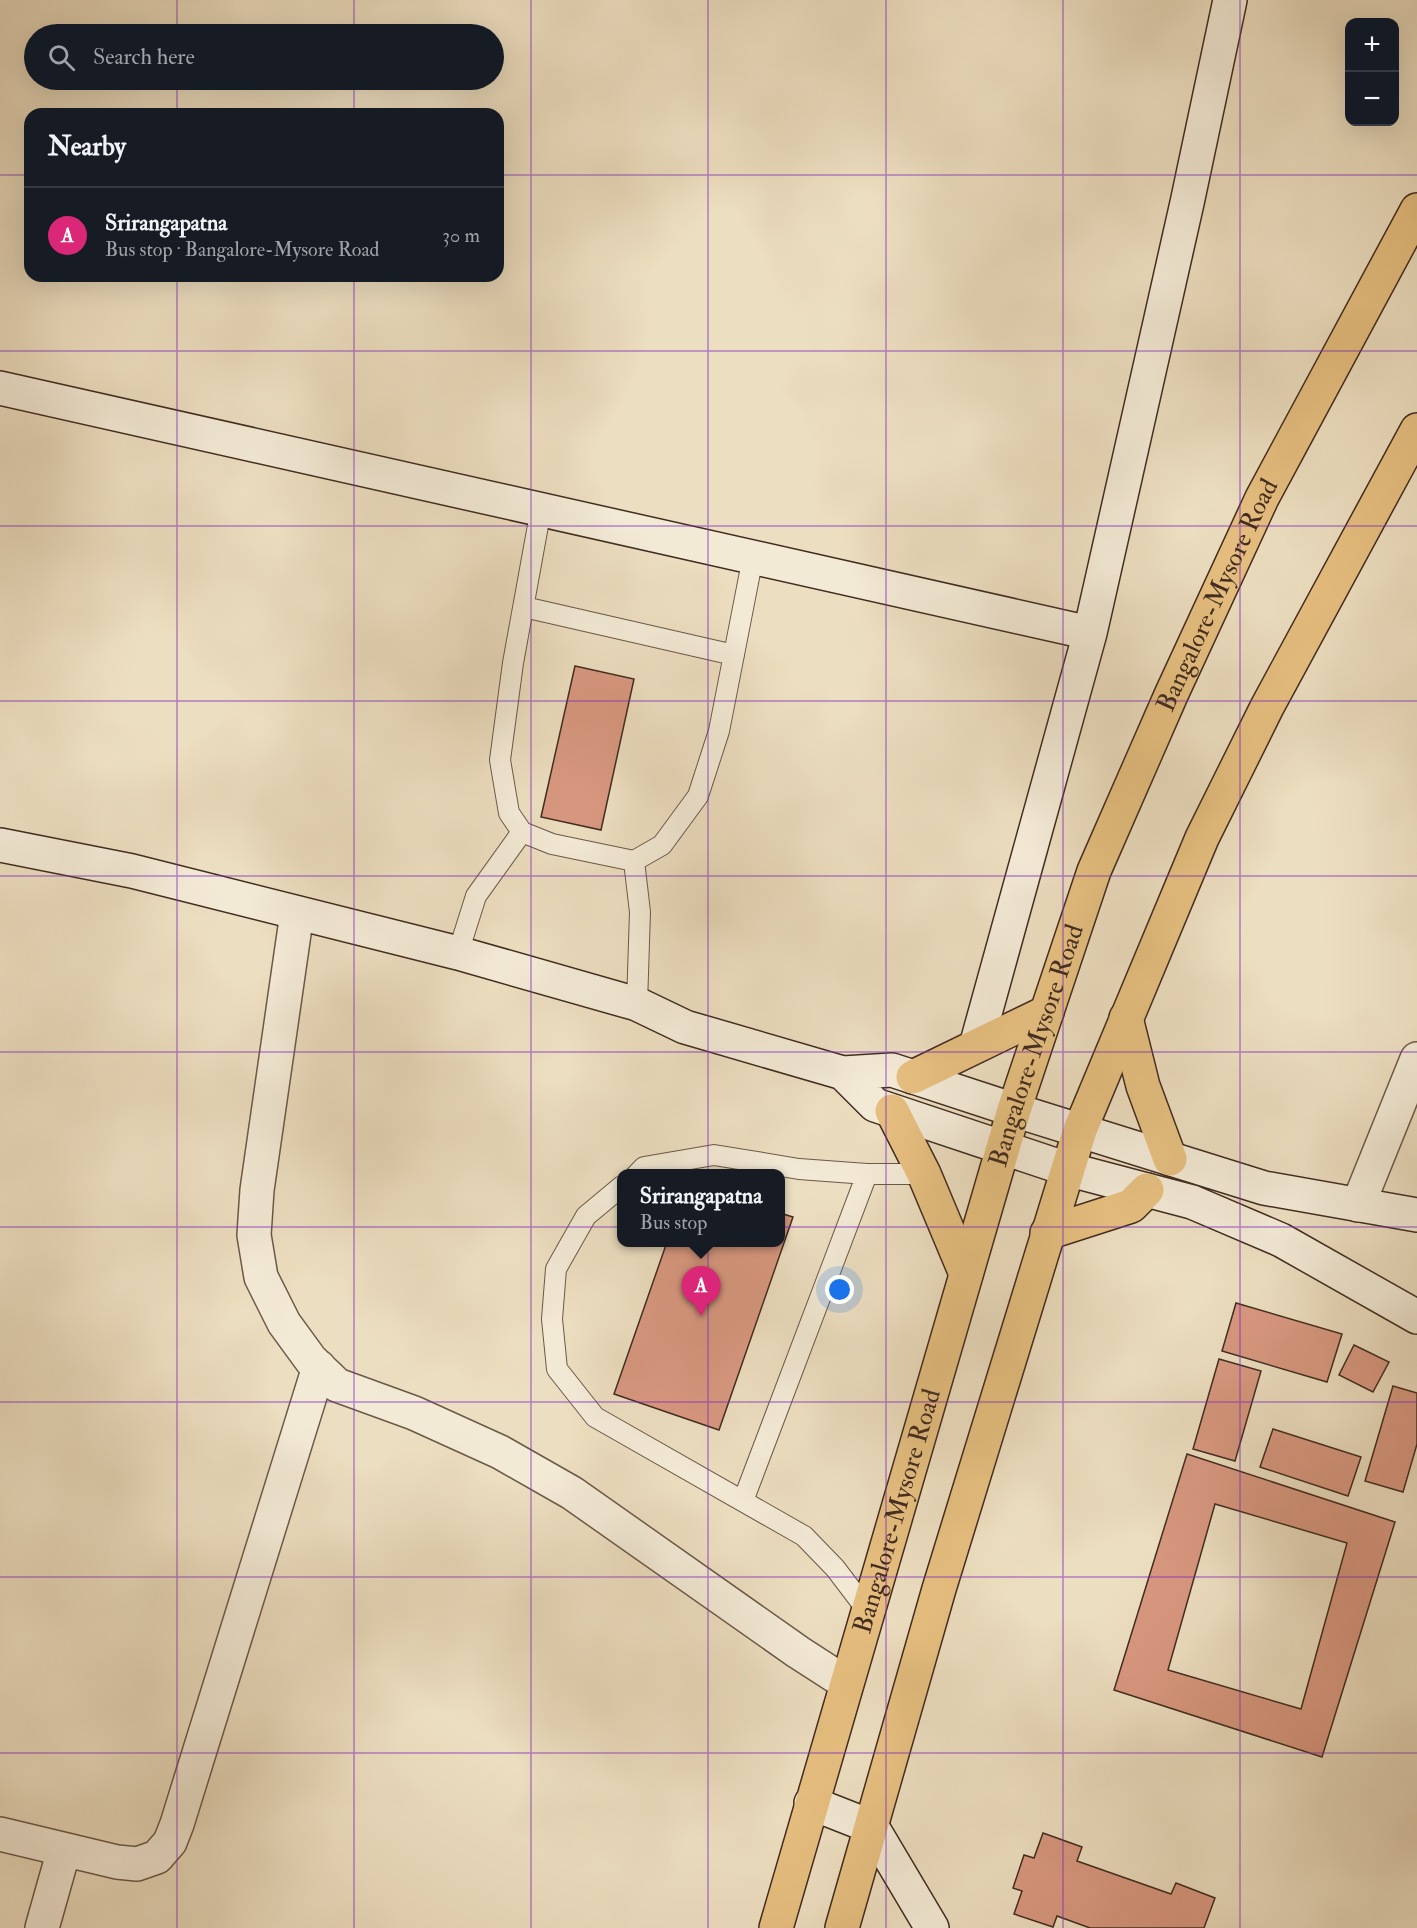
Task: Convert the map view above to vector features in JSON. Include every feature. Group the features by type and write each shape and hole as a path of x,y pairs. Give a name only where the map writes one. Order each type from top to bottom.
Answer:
{"highway":[{"name":"Bangalore-Mysore Road","path":"776,1928 1014,1110 1094,871 1180,674 1262,498 1417,210"},
{"path":"842,1928 939,1589 1080,1130 1202,838 1266,707 1417,430"},
{"path":"913,1077 1047,1012"},
{"path":"1126,1018 1143,1086 1170,1159"},
{"path":"892,1111 924,1174 966,1274"},
{"path":"1047,1233 1131,1206 1147,1190"}],"street":[{"path":"976,1046 1090,633 1187,203 1230,0"},
{"path":"0,388 1090,633"},
{"path":"0,845 132,871 297,914 458,952 637,1004 685,1027 843,1073 891,1070 1264,1188 1417,1215"},
{"path":"297,914 257,1190 254,1234 261,1277 284,1323 328,1376 500,1452 572,1493 778,1639 846,1683"},
{"path":"1358,1205 1417,1059"},
{"path":"843,1073 875,1105 1067,1169 1192,1202 1281,1240 1417,1317"},
{"path":"0,1834 117,1862 137,1864 157,1857 170,1842 328,1376"},
{"path":"811,1803 872,1827 932,1928"},
{"path":"42,1928 64,1850"}],"lane":[{"path":"541,509 513,663 500,760 510,813 522,832 552,844 634,861 662,845 698,796 719,731 753,557"},
{"path":"524,607 734,655"},
{"path":"458,952 476,896 522,832"},
{"path":"634,861 640,912 637,1004"},
{"path":"642,1169 714,1155 799,1169 867,1174 924,1174"},
{"path":"743,1501 867,1174"},
{"path":"617,1189 586,1216 556,1269 552,1319 557,1369 595,1417 804,1536 835,1568 867,1610"}],"building":[{"path":"575,666 634,679 601,830 541,817"},
{"path":"785,1215 793,1217 785,1240"},
{"path":"665,1247 783,1247 719,1430 614,1394"},
{"path":"1236,1303 1342,1334 1327,1382 1222,1351"},
{"path":"1354,1345 1389,1362 1373,1392 1339,1375"},
{"path":"1219,1359 1261,1371 1235,1461 1193,1449"},
{"path":"1393,1386 1417,1393 1417,1444 1403,1492 1365,1481"},
{"path":"1273,1429 1361,1457 1348,1496 1260,1467"},
{"path":"1187,1454 1395,1522 1322,1757 1114,1690","holes":["1215,1504 1347,1543 1301,1709 1168,1670"]},
{"path":"1043,1833 1082,1847 1077,1861 1171,1894 1176,1883 1215,1898 1204,1928 1090,1928 1057,1916 1053,1927 1014,1914 1022,1891 1013,1888 1024,1855 1034,1858"}],"place":[{"name":"Srirangapatna","path":"701,1316"}]}
